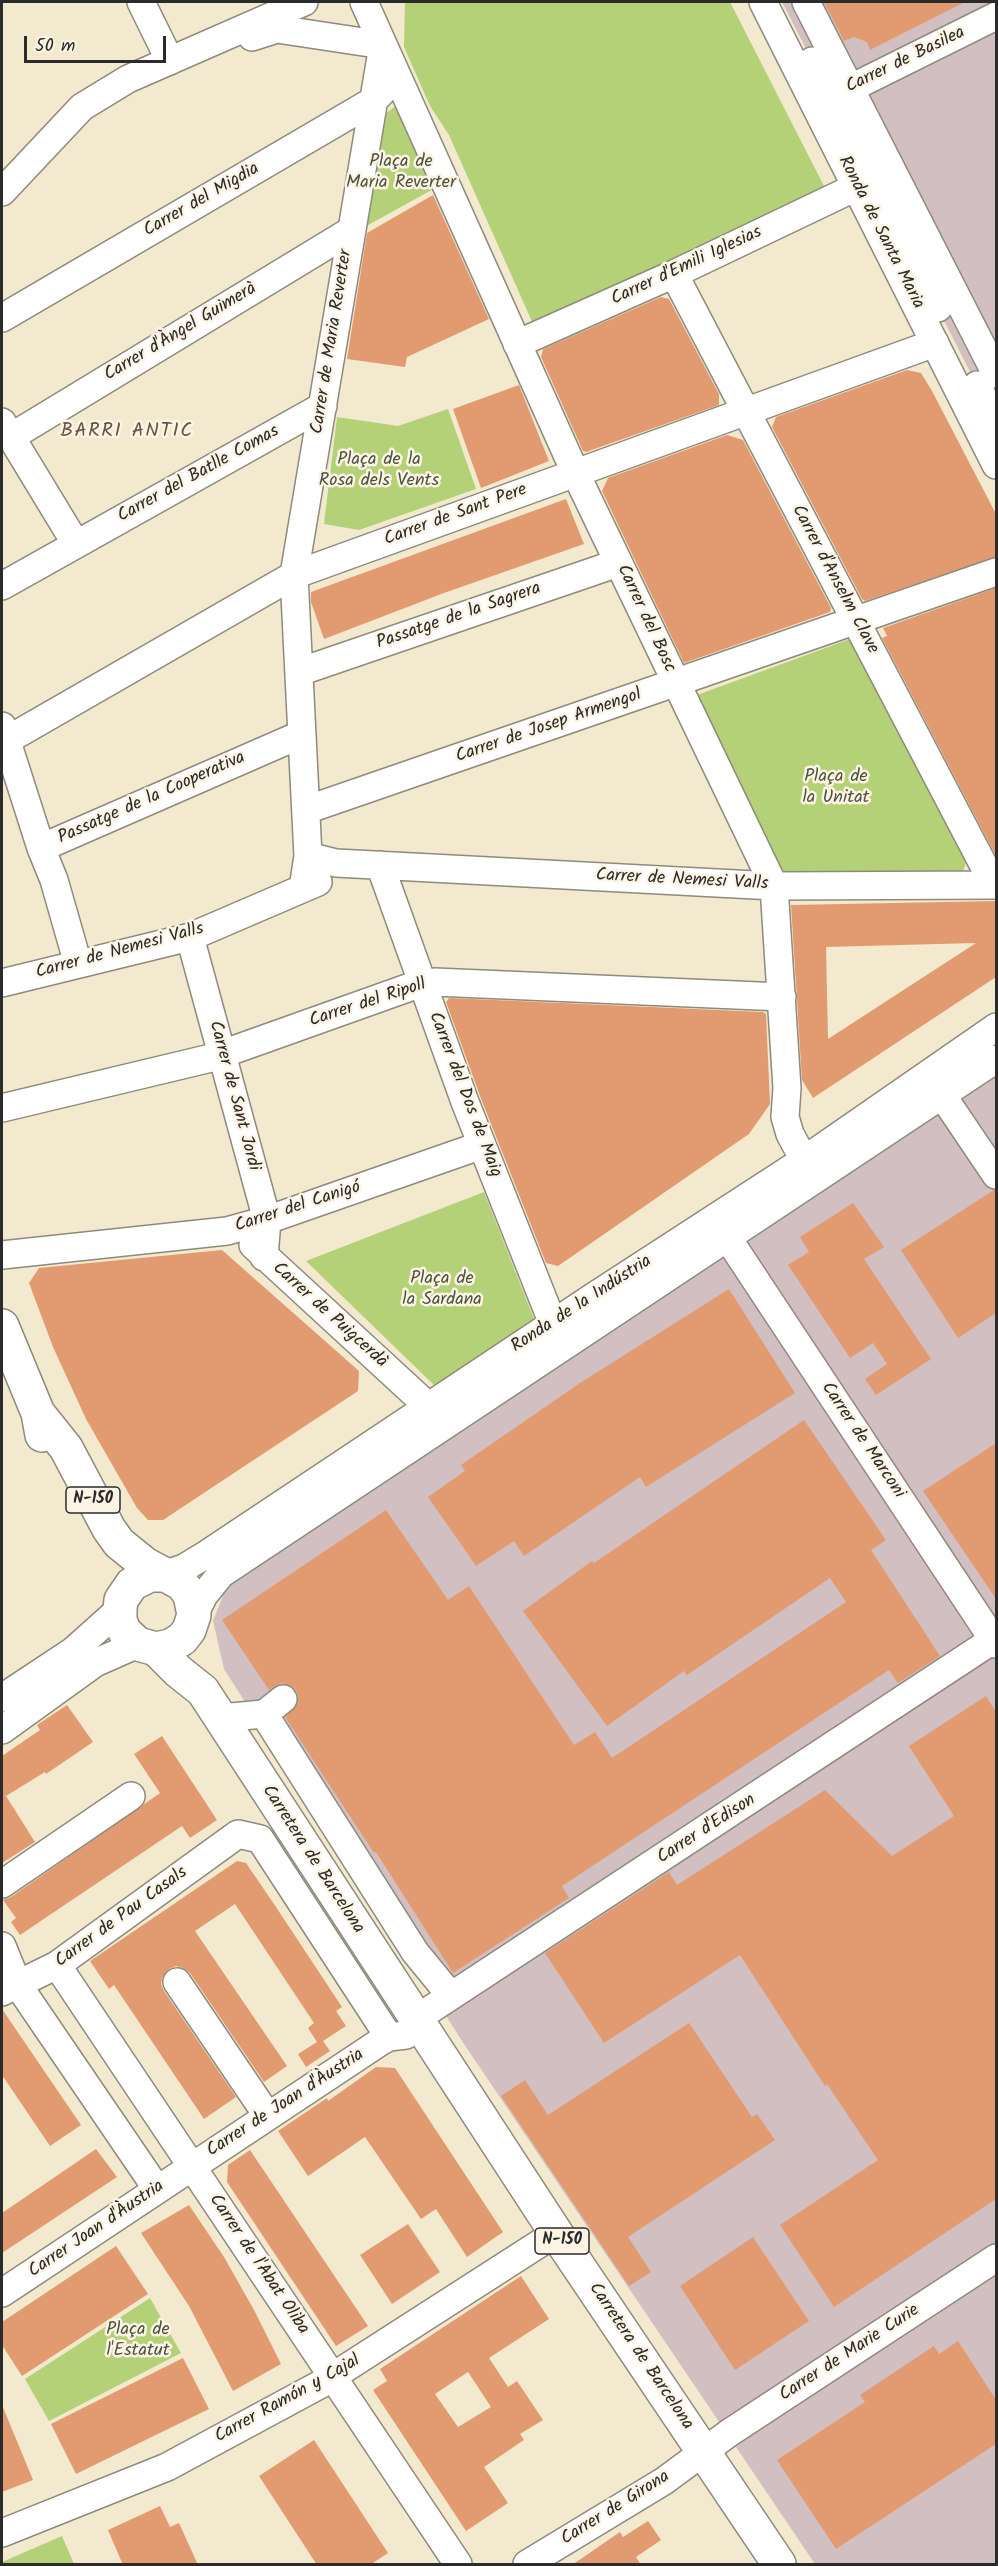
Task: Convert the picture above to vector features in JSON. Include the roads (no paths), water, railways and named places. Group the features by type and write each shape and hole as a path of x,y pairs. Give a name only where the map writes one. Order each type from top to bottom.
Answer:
{"main road":[{"name":"N-150","path":"3,1335 38,1413 45,1449 63,1488 114,1575 121,1604 120,1621 147,1646"},
{"name":"N-150","path":"38,1413 66,1448 109,1530 131,1555 162,1575 175,1580 186,1589 193,1601 194,1616"},
{"path":"121,1604 132,1584 150,1575 162,1575"},
{"path":"147,1646 170,1646 182,1639 189,1630 194,1616"},
{"name":"Carretera de Barcelona","path":"194,1616 203,1691"},
{"name":"Carretera de Barcelona","path":"147,1646 203,1691 556,2233 779,2565"}],"street":[{"path":"141,2 170,61"},
{"path":"2,192 82,107 128,79 304,2"},
{"name":"Carrer del Bosc","path":"364,2 575,472 774,886 787,1088 785,1117 790,1134 804,1160"},
{"name":"Ronda de Santa Maria","path":"763,2 833,97 996,374"},
{"name":"Ronda de Santa Maria","path":"782,2 833,97 996,423"},
{"name":"Ronda de Santa Maria","path":"806,2 856,187 996,465"},
{"name":"Carrer de Basilea","path":"833,97 996,16"},
{"path":"170,61 277,29 383,45"},
{"name":"Carrer de Maria Reverter","path":"308,856 294,575 383,45"},
{"name":"Carrer del Migdia","path":"2,318 372,106 394,81 401,85"},
{"name":"Carrer d'Emili Iglesias","path":"518,344 674,274 856,187"},
{"name":"Carrer d'Àngel Guimerà","path":"6,430 352,230"},
{"name":"Carrer d'Anselm Clave","path":"674,274 995,885"},
{"name":"Carrer de Sant Pere","path":"3,736 294,575 935,343"},
{"name":"Carrer del Batlle Comas","path":"2,586 323,406"},
{"path":"6,430 76,544"},
{"name":"Passatge de la Sagrera","path":"299,672 618,563"},
{"name":"Carrer de Josep Armengol","path":"306,810 996,572"},
{"name":"Passatge de la Cooperativa","path":"3,736 41,848 302,734"},
{"path":"41,848 54,880 78,964"},
{"path":"303,888 308,856"},
{"name":"Carrer de Nemesi Valls","path":"308,856 336,863 774,886 995,885"},
{"name":"Carrer de Nemesi Valls","path":"2,983 190,937 303,888 374,864"},
{"name":"Carrer del Dos de Maig","path":"374,864 423,984 482,1145 553,1324"},
{"name":"Carrer de Sant Jordi","path":"190,937 267,1220 264,1257"},
{"name":"Carrer del Ripoll","path":"2,1108 221,1054 423,984 457,982 782,997"},
{"name":"Ronda de la Indústria","path":"162,1575 184,1568 207,1554 804,1160 996,1027"},
{"name":"Ronda de la Indústria","path":"194,1616 204,1595 221,1574 996,1059"},
{"path":"942,1095 996,1175"},
{"name":"Carrer del Canigó","path":"2,1255 227,1231 267,1220 482,1145"},
{"name":"Carrer de Puigcerdà","path":"227,1231 241,1234 429,1407"},
{"name":"Carrer de Marconi","path":"728,1238 996,1641"},
{"path":"2,1698 73,1651 121,1604"},
{"name":"Carrer d'Edison","path":"419,2024 451,1996 996,1641"},
{"path":"2,1730 95,1663 147,1646"},
{"path":"220,1718 273,1707 290,1755 415,1952 451,1996"},
{"path":"249,1764 290,1755"},
{"path":"2,1884 131,1796"},
{"name":"Carrer de Pau Casals","path":"10,1989 57,1965 238,1834"},
{"name":"Carretera de Barcelona","path":"238,1834 260,1839 374,2012 385,2040"},
{"path":"357,1929 373,1886"},
{"path":"2,1946 10,1989 157,2189"},
{"name":"Carrer de l'Abat Oliba","path":"57,1965 458,2565"},
{"path":"177,1982 267,2115"},
{"path":"385,2040 402,2037 419,2024"},
{"name":"Carrer de Joan d'Àustria","path":"192,2166 385,2040"},
{"name":"Carrer Joan d'Àustria","path":"2,2293 192,2166"},
{"name":"Carrer Ramón y Cajal","path":"2,2533 167,2467 333,2377 556,2233"},
{"name":"Carrer de Marie Curie","path":"704,2451 996,2258"},
{"name":"Carrer de Girona","path":"527,2565 664,2481 704,2451"}],"district":[{"name":"BARRI ANTIC","path":"127,433"}],"park label":[{"name":"Plaça de Maria Reverter","path":"401,174"},
{"name":"Plaça de la Rosa dels Vents","path":"379,471"},
{"name":"Plaça de la Unitat","path":"836,788"},
{"name":"Plaça de la Sardana","path":"442,1290"},
{"name":"Plaça de l'Estatut","path":"138,2341"}]}
